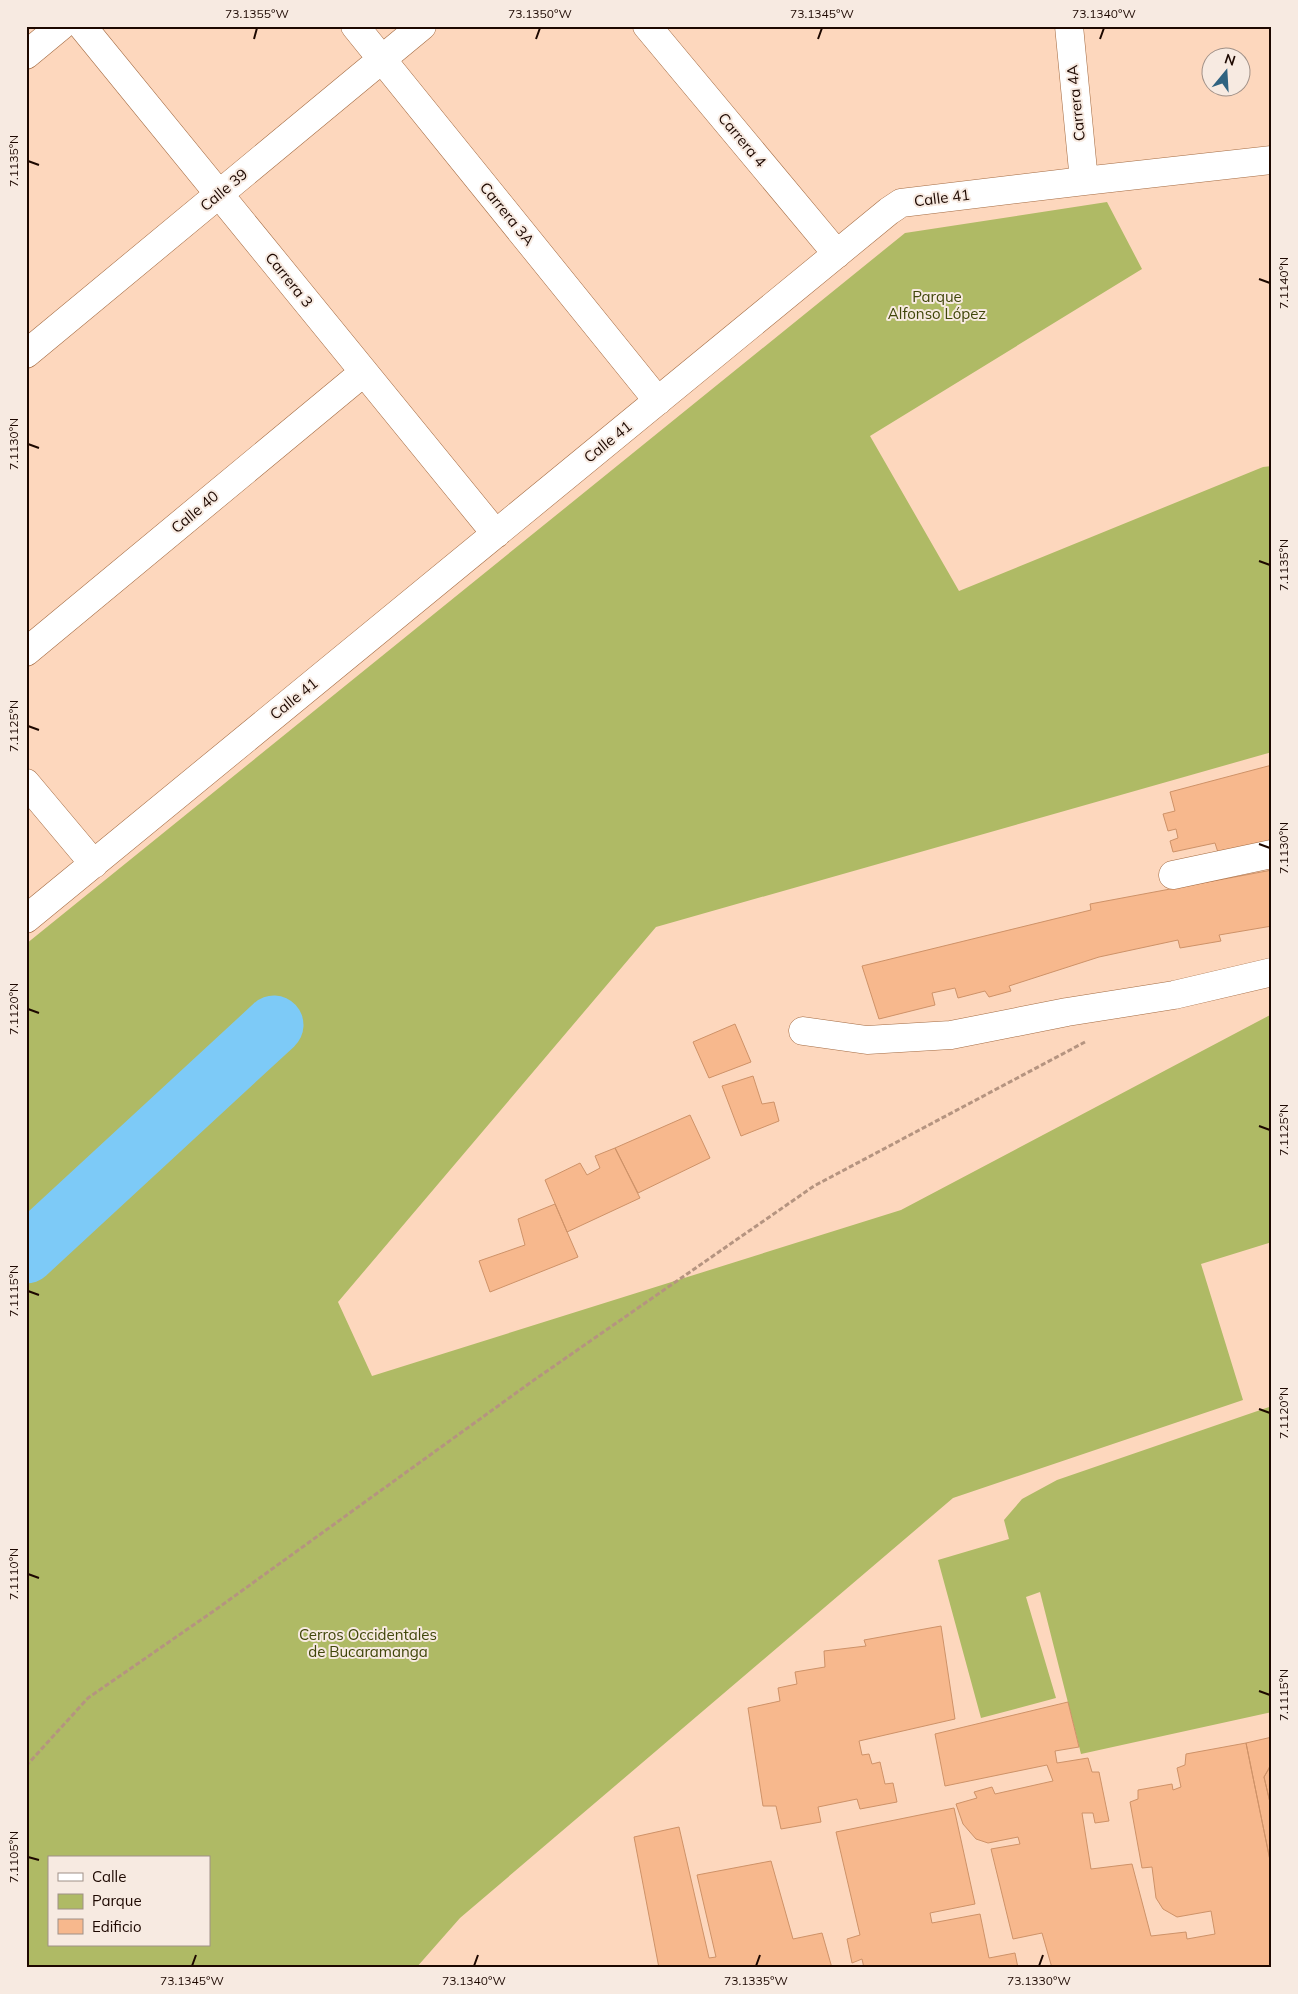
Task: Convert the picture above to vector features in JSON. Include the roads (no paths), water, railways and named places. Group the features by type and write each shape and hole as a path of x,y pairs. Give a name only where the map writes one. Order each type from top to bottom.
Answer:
{"street":[{"path":"26,55 61,26"},
{"name":"Carrera 3","path":"82,26 496,534"},
{"name":"Carrera 3A","path":"355,26 658,401"},
{"name":"Calle 39","path":"26,354 422,26"},
{"name":"Carrera 4","path":"647,26 837,254"},
{"name":"Carrera 4A","path":"1069,26 1084,181"},
{"name":"Calle 41","path":"26,919 837,254 902,203 1272,160"},
{"name":"Calle 40","path":"26,652 364,372"},
{"path":"26,783 94,864"},
{"path":"1173,875 1272,854"},
{"path":"803,1031 867,1040 951,1035 1067,1012 1174,995 1272,972"}],"waterway":[{"path":"26,1254 274,1025"}],"park label":[{"name":"Parque Alfonso López","path":"937,306"},
{"name":"Cerros Occidentales de Bucaramanga","path":"368,1644"}]}
